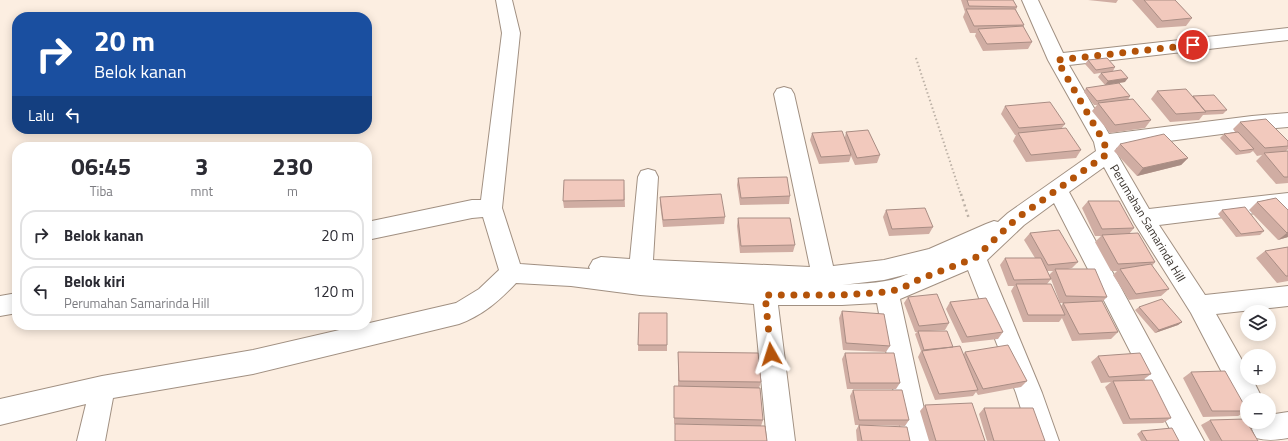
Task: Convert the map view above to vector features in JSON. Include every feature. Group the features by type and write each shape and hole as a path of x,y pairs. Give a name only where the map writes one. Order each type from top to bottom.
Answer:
{"street":[{"path":"504,0 512,33 491,208 511,273"},
{"name":"Perumahan Samarinda Hill","path":"1030,0 1057,60 1143,218 1199,306 1246,393"},
{"path":"1057,60 1288,34"},
{"path":"784,94 824,277"},
{"path":"0,412 102,388 253,362 459,313 477,305 487,298 511,273 765,295 842,295 887,292 900,289 976,249 1057,189 1105,148 1252,123 1288,120"},
{"path":"641,268 648,177"},
{"path":"1057,189 1190,441"},
{"path":"1143,218 1288,201"},
{"path":"372,230 472,210 491,208"},
{"path":"546,275 588,266 824,277 884,270 976,249"},
{"path":"976,249 1030,393 1045,441"},
{"path":"887,292 917,441"},
{"path":"765,295 781,441"},
{"path":"1199,306 1288,296"},
{"path":"0,306 12,304"},
{"path":"91,441 102,388"}],"path":[{"path":"916,58 976,249"}],"building":[{"path":"967,0 1013,0 1017,7 969,6"},
{"path":"1144,0 1175,0 1192,18 1162,21"},
{"path":"966,9 1015,9 1024,25 974,26"},
{"path":"1023,26 1032,42 987,44 978,29"},
{"path":"1107,58 1115,67 1096,70 1088,60"},
{"path":"1121,70 1128,78 1108,81 1101,73"},
{"path":"1119,83 1130,96 1097,101 1086,88"},
{"path":"1186,89 1206,112 1176,114 1157,91"},
{"path":"1214,95 1227,110 1205,111 1193,96"},
{"path":"1133,99 1151,120 1115,125 1098,103"},
{"path":"1050,102 1065,124 1019,128 1005,106"},
{"path":"1266,119 1288,141 1288,146 1265,148 1240,122"},
{"path":"1066,128 1081,150 1031,155 1018,133"},
{"path":"868,130 880,155 857,158 846,132"},
{"path":"842,131 851,155 821,157 812,133"},
{"path":"1238,132 1254,149 1240,151 1224,134"},
{"path":"1164,134 1188,158 1143,168 1120,144"},
{"path":"1288,151 1288,177 1284,177 1264,153"},
{"path":"787,177 790,196 741,198 738,178"},
{"path":"564,180 624,180 624,200 563,201"},
{"path":"721,194 725,217 663,220 660,197"},
{"path":"1276,198 1288,210 1287,233 1257,202"},
{"path":"1088,201 1119,201 1134,228 1102,229"},
{"path":"1245,207 1264,231 1241,234 1222,210"},
{"path":"925,208 933,227 892,229 886,210"},
{"path":"738,218 790,218 795,245 741,246"},
{"path":"1059,230 1078,262 1048,265 1030,233"},
{"path":"1138,233 1155,262 1118,264 1102,235"},
{"path":"1288,247 1288,276 1286,276 1265,251"},
{"path":"1005,258 1041,258 1051,279 1014,280"},
{"path":"1151,264 1169,289 1136,294 1120,269"},
{"path":"1055,269 1095,269 1107,297 1066,296"},
{"path":"1016,284 1051,284 1065,315 1028,315"},
{"path":"937,294 949,323 919,326 908,297"},
{"path":"986,298 1003,332 967,337 950,302"},
{"path":"1162,299 1182,322 1159,330 1139,307"},
{"path":"1102,301 1118,332 1079,334 1063,303"},
{"path":"842,311 884,314 890,346 846,343"},
{"path":"639,313 667,313 667,345 638,345"},
{"path":"918,331 947,331 953,347 924,350"},
{"path":"1008,345 1027,381 983,389 965,352"},
{"path":"960,346 978,390 939,394 922,351"},
{"path":"678,352 758,353 761,382 679,381"},
{"path":"845,353 894,353 900,383 850,383"},
{"path":"1140,353 1151,374 1109,377 1098,356"},
{"path":"1225,371 1240,398 1240,411 1212,411 1191,372"},
{"path":"1152,380 1171,418 1130,419 1113,381"},
{"path":"674,386 760,388 763,420 674,418"},
{"path":"853,390 902,390 909,420 859,420"},
{"path":"972,403 985,441 936,441 925,405"},
{"path":"984,408 1033,408 1045,441 994,441"},
{"path":"1240,419 1240,429 1251,429 1258,441 1222,441 1210,420"},
{"path":"675,424 765,426 767,441 675,441"},
{"path":"859,425 907,427 910,441 862,441"},
{"path":"1172,428 1179,441 1147,441 1141,431"}],"route":[{"path":"771,354 765,295 842,295 887,292 900,289 920,279 975,258 1016,219 1107,154 1104,142 1057,60 1193,45"}]}
